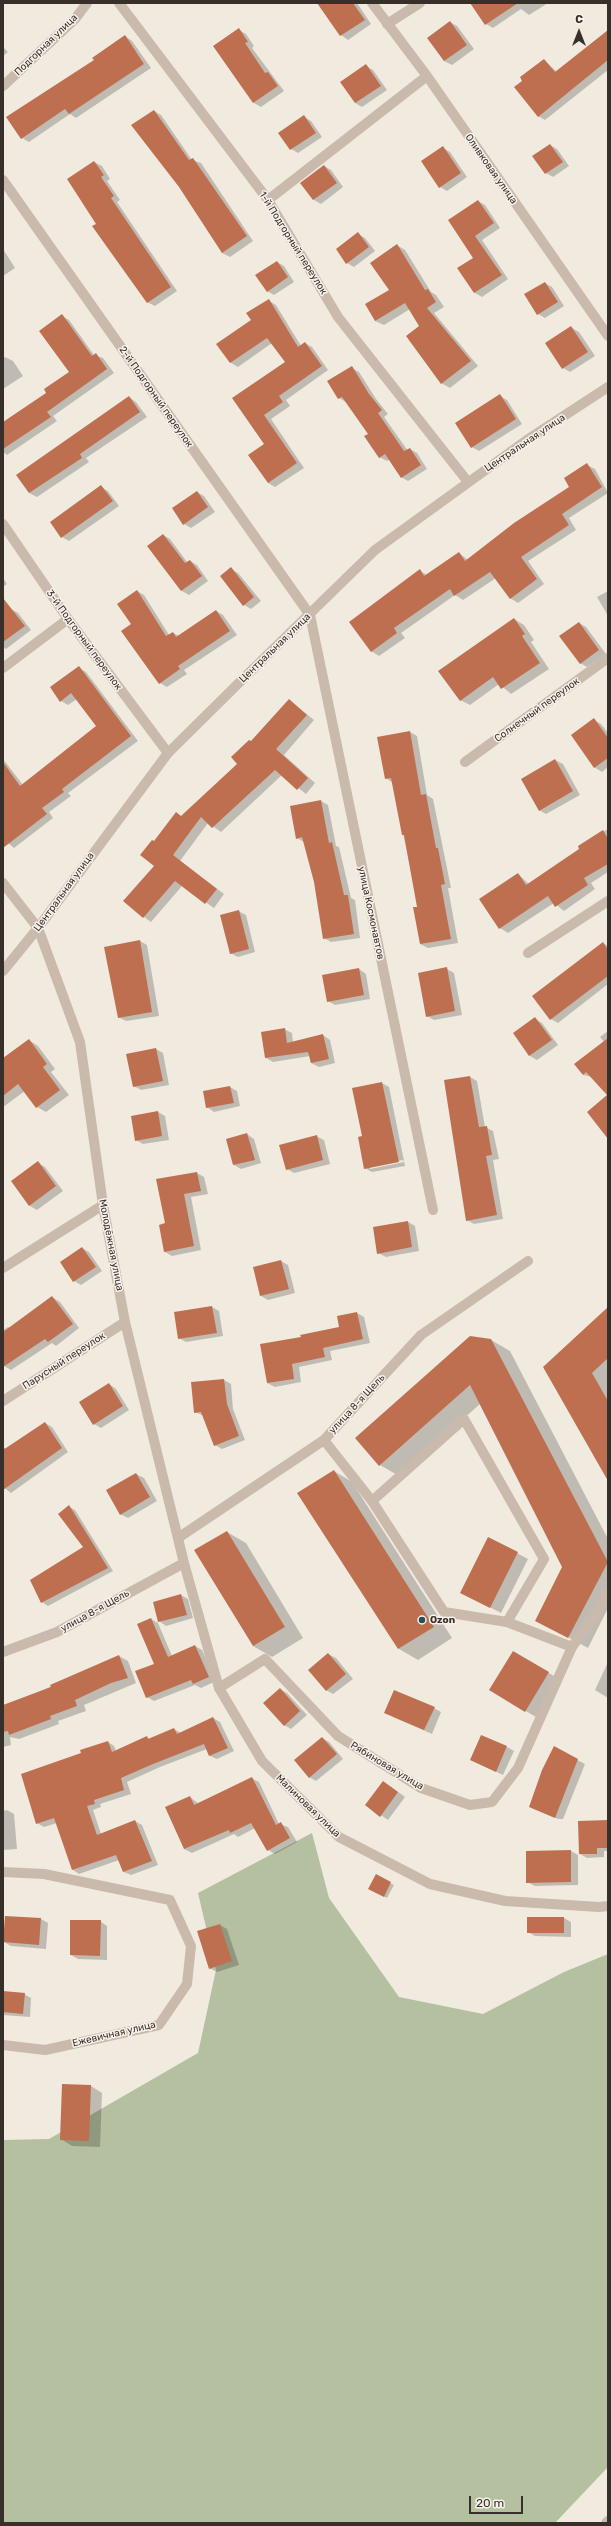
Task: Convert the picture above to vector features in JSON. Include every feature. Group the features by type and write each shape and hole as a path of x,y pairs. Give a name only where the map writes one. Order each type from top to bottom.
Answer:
{"street":[{"name":"Подгорная улица","path":"3,86 75,19 87,3"},
{"name":"1-й Подгорный переулок","path":"119,3 268,200 338,316 468,482"},
{"name":"Оливковая улица","path":"372,3 427,76 608,336"},
{"path":"387,24 420,3"},
{"path":"268,200 427,76"},
{"name":"2-й Подгорный переулок","path":"3,180 310,615"},
{"name":"Центральная улица","path":"3,970 38,928 168,753 375,550 527,440 608,387"},
{"name":"3-й Подгорный переулок","path":"3,524 68,619 168,753"},
{"name":"улица Космонавтов","path":"310,615 433,1210"},
{"path":"3,668 68,619"},
{"name":"Солнечный переулок","path":"465,762 608,658"},
{"name":"Молодёжная улица","path":"3,883 38,928 80,1042 103,1205 125,1322 184,1563"},
{"path":"528,953 608,901"},
{"path":"3,1268 103,1205"},
{"name":"улица 8-я Щель","path":"178,1538 324,1440 421,1335 528,1261"},
{"name":"Парусный переулок","path":"3,1401 125,1322"},
{"path":"372,1501 464,1418 544,1559 507,1622"},
{"path":"324,1440 372,1501 444,1612 507,1622 572,1647"},
{"name":"улица 8-я Щель","path":"3,1652 57,1632 184,1563"},
{"name":"Малиновая улица","path":"184,1563 219,1688 262,1761 339,1837 430,1884 505,1901 599,1907 608,1906"},
{"name":"Рябиновая улица","path":"219,1688 265,1659 338,1736 422,1788 470,1805 492,1802 518,1768 572,1647 596,1614 608,1592"},
{"name":"Ежевичная улица","path":"3,1872 44,1874 170,1900 191,1946 187,1984 159,2025 45,2050 3,2045"}],"green space":[{"path":"312,1833 329,1898 399,1997 483,2014 564,1972 608,1954 608,2467 555,2523 3,2523 3,2140 49,2139 198,2053 216,1970 198,1893"}],"building":[{"path":"317,3 353,3 365,20 340,36"},
{"path":"470,3 518,3 485,25"},
{"path":"450,21 467,45 444,61 427,38"},
{"path":"239,28 248,42 245,43 265,73 268,72 278,86 253,103 213,46"},
{"path":"608,30 608,60 538,117 514,87 522,81 520,77 544,59 555,72"},
{"path":"125,35 144,64 69,114 65,109 21,139 6,117 94,60 92,58"},
{"path":"366,64 381,86 355,103 340,82"},
{"path":"154,110 189,160 193,158 247,236 222,253 179,187 131,125"},
{"path":"304,115 316,133 290,150 278,133"},
{"path":"550,144 563,162 545,174 532,156"},
{"path":"443,146 461,173 439,188 421,161"},
{"path":"94,161 104,175 101,177 114,196 111,198 171,287 147,303 92,226 96,224 67,179"},
{"path":"324,165 337,183 313,200 300,183"},
{"path":"478,200 494,223 475,236 502,275 474,293 457,268 473,258 448,220"},
{"path":"358,232 369,247 346,264 336,249"},
{"path":"397,244 425,290 428,289 436,302 427,308 471,361 441,384 406,336 419,326 405,303 375,321 365,304 389,290 370,263"},
{"path":"277,261 288,277 267,292 255,275"},
{"path":"545,282 558,302 537,315 524,294"},
{"path":"269,299 298,347 305,342 322,366 279,396 283,402 264,415 297,463 268,483 248,455 264,444 232,398 285,362 267,338 230,363 216,344 251,320 246,313"},
{"path":"62,314 92,356 96,353 107,369 47,412 51,417 3,449 3,422 46,393 44,389 69,372 39,331"},
{"path":"571,326 588,352 562,369 545,343"},
{"path":"352,366 369,394 382,410 378,413 404,451 410,448 421,465 401,478 385,454 379,458 364,436 368,434 342,397 338,399 327,381"},
{"path":"500,394 516,419 471,448 455,423"},
{"path":"129,396 140,412 80,454 82,458 29,493 16,475"},
{"path":"587,463 602,487 562,514 569,525 521,557 537,579 510,599 490,572 454,596 450,589 394,628 397,633 371,652 349,622 420,569 424,576 459,552 465,561 514,523 569,487 564,478"},
{"path":"101,485 113,501 61,538 50,522"},
{"path":"197,491 208,507 183,525 172,508"},
{"path":"163,534 185,563 190,560 202,576 181,591 147,546"},
{"path":"231,567 254,597 243,606 220,576"},
{"path":"137,590 166,636 173,632 176,637 216,610 230,631 178,666 180,669 159,684 121,631 131,624 117,604"},
{"path":"3,598 25,626 3,642"},
{"path":"514,618 525,634 522,636 540,663 501,689 493,677 460,701 438,671"},
{"path":"579,622 599,650 580,664 559,636"},
{"path":"79,666 131,736 62,789 64,792 42,808 47,814 3,848 3,762 20,786 96,726 71,693 60,702 50,687"},
{"path":"289,699 307,715 276,749 308,778 297,790 275,770 212,828 201,817 173,855 217,889 205,904 175,881 143,918 123,901 154,866 140,855 152,840 154,841 176,812 181,816 237,764 231,757 249,740 251,741"},
{"path":"594,718 608,738 608,758 594,768 571,735"},
{"path":"410,731 421,795 426,794 436,848 438,848 445,884 441,885 451,939 420,944 413,907 417,907 404,835 402,835 391,778 385,779 377,737"},
{"path":"555,759 573,791 539,811 521,779"},
{"path":"321,800 329,843 332,842 344,895 348,895 354,934 323,939 314,882 302,837 296,839 290,806"},
{"path":"603,830 608,839 608,864 584,878 588,885 555,907 548,896 499,929 479,899 518,873 526,885 579,849 578,846"},
{"path":"239,910 249,949 230,954 220,915"},
{"path":"140,940 152,1012 118,1018 104,947"},
{"path":"603,942 608,950 608,976 550,1020 532,996"},
{"path":"447,967 455,1011 426,1017 418,973"},
{"path":"359,968 364,995 327,1002 322,975"},
{"path":"535,1017 552,1040 529,1056 513,1033"},
{"path":"285,1028 287,1043 323,1034 329,1059 311,1063 308,1052 265,1058 261,1032"},
{"path":"608,1038 608,1139 587,1112 607,1095 586,1072 583,1075 574,1064"},
{"path":"29,1039 47,1064 43,1067 60,1090 36,1108 18,1084 3,1096 3,1058"},
{"path":"156,1048 163,1081 133,1087 126,1054"},
{"path":"470,1076 479,1127 487,1126 492,1155 486,1156 497,1215 466,1221 444,1080"},
{"path":"382,1082 399,1162 364,1169 358,1137 362,1136 352,1088"},
{"path":"230,1086 234,1103 206,1108 203,1091"},
{"path":"158,1111 162,1136 135,1141 131,1116"},
{"path":"247,1133 255,1160 233,1165 226,1139"},
{"path":"317,1135 323,1160 286,1170 279,1145"},
{"path":"38,1161 56,1186 29,1206 11,1181"},
{"path":"197,1172 201,1191 184,1194 194,1246 164,1252 159,1225 165,1223 156,1179"},
{"path":"408,1221 412,1247 377,1254 373,1227"},
{"path":"82,1247 96,1267 73,1282 60,1262"},
{"path":"281,1260 289,1289 260,1296 253,1267"},
{"path":"52,1296 73,1324 48,1342 45,1339 3,1367 3,1332"},
{"path":"212,1306 217,1333 178,1339 174,1312"},
{"path":"608,1307 608,1358 592,1373 608,1401 608,1481 543,1367"},
{"path":"357,1312 363,1339 323,1348 325,1357 292,1364 294,1379 267,1383 260,1344 301,1337 300,1335 339,1327 337,1316"},
{"path":"470,1336 491,1339 608,1562 568,1638 535,1621 562,1567 470,1385 379,1466 355,1438"},
{"path":"224,1379 227,1404 239,1436 214,1446 201,1412 194,1413 191,1382"},
{"path":"109,1383 123,1406 93,1425 79,1402"},
{"path":"45,1422 62,1448 3,1490 3,1450"},
{"path":"334,1470 434,1627 398,1649 297,1493"},
{"path":"136,1473 150,1497 120,1515 106,1490"},
{"path":"69,1505 108,1568 41,1603 30,1580 83,1547 58,1514"},
{"path":"227,1531 285,1627 253,1646 194,1550"},
{"path":"488,1537 518,1552 490,1608 460,1593"},
{"path":"181,1594 187,1615 158,1622 153,1602"},
{"path":"151,1618 168,1657 195,1645 209,1677 193,1684 191,1680 146,1698 135,1671 154,1664 137,1624"},
{"path":"513,1651 549,1672 525,1712 489,1690"},
{"path":"328,1653 346,1674 326,1691 308,1670"},
{"path":"119,1655 128,1678 111,1683 75,1700 77,1706 50,1716 51,1719 9,1735 8,1731 3,1732 3,1705 51,1687 50,1685"},
{"path":"280,1688 300,1711 284,1726 263,1703"},
{"path":"394,1690 435,1707 424,1730 384,1713"},
{"path":"213,1717 228,1748 209,1756 204,1744 153,1764 121,1778 124,1790 94,1800 95,1804 87,1806 97,1835 135,1820 152,1861 123,1872 116,1855 72,1870 54,1818 36,1824 21,1774 81,1753 80,1750 108,1741 112,1752 147,1736 148,1739 174,1728 177,1734"},
{"path":"481,1735 507,1746 496,1772 470,1760"},
{"path":"322,1737 337,1754 309,1778 294,1760"},
{"path":"554,1746 578,1759 555,1818 529,1807 542,1770"},
{"path":"252,1777 276,1825 281,1822 290,1838 267,1851 251,1823 230,1833 229,1830 184,1849 165,1807 190,1796 194,1805"},
{"path":"383,1781 398,1792 380,1817 365,1805"},
{"path":"608,1820 608,1848 597,1848 597,1854 579,1854 578,1821"},
{"path":"571,1850 571,1882 526,1883 526,1851"},
{"path":"376,1874 391,1882 384,1897 368,1889"},
{"path":"5,1916 41,1918 39,1945 3,1942"},
{"path":"527,1917 564,1917 564,1933 527,1933"},
{"path":"70,1920 101,1920 100,1956 70,1955"},
{"path":"220,1924 232,1961 209,1969 197,1931"},
{"path":"3,1991 25,1993 23,2014 3,2012"},
{"path":"62,2084 91,2085 89,2141 60,2140"}],"place":[{"name":"Ozon","path":"422,1620"}]}
